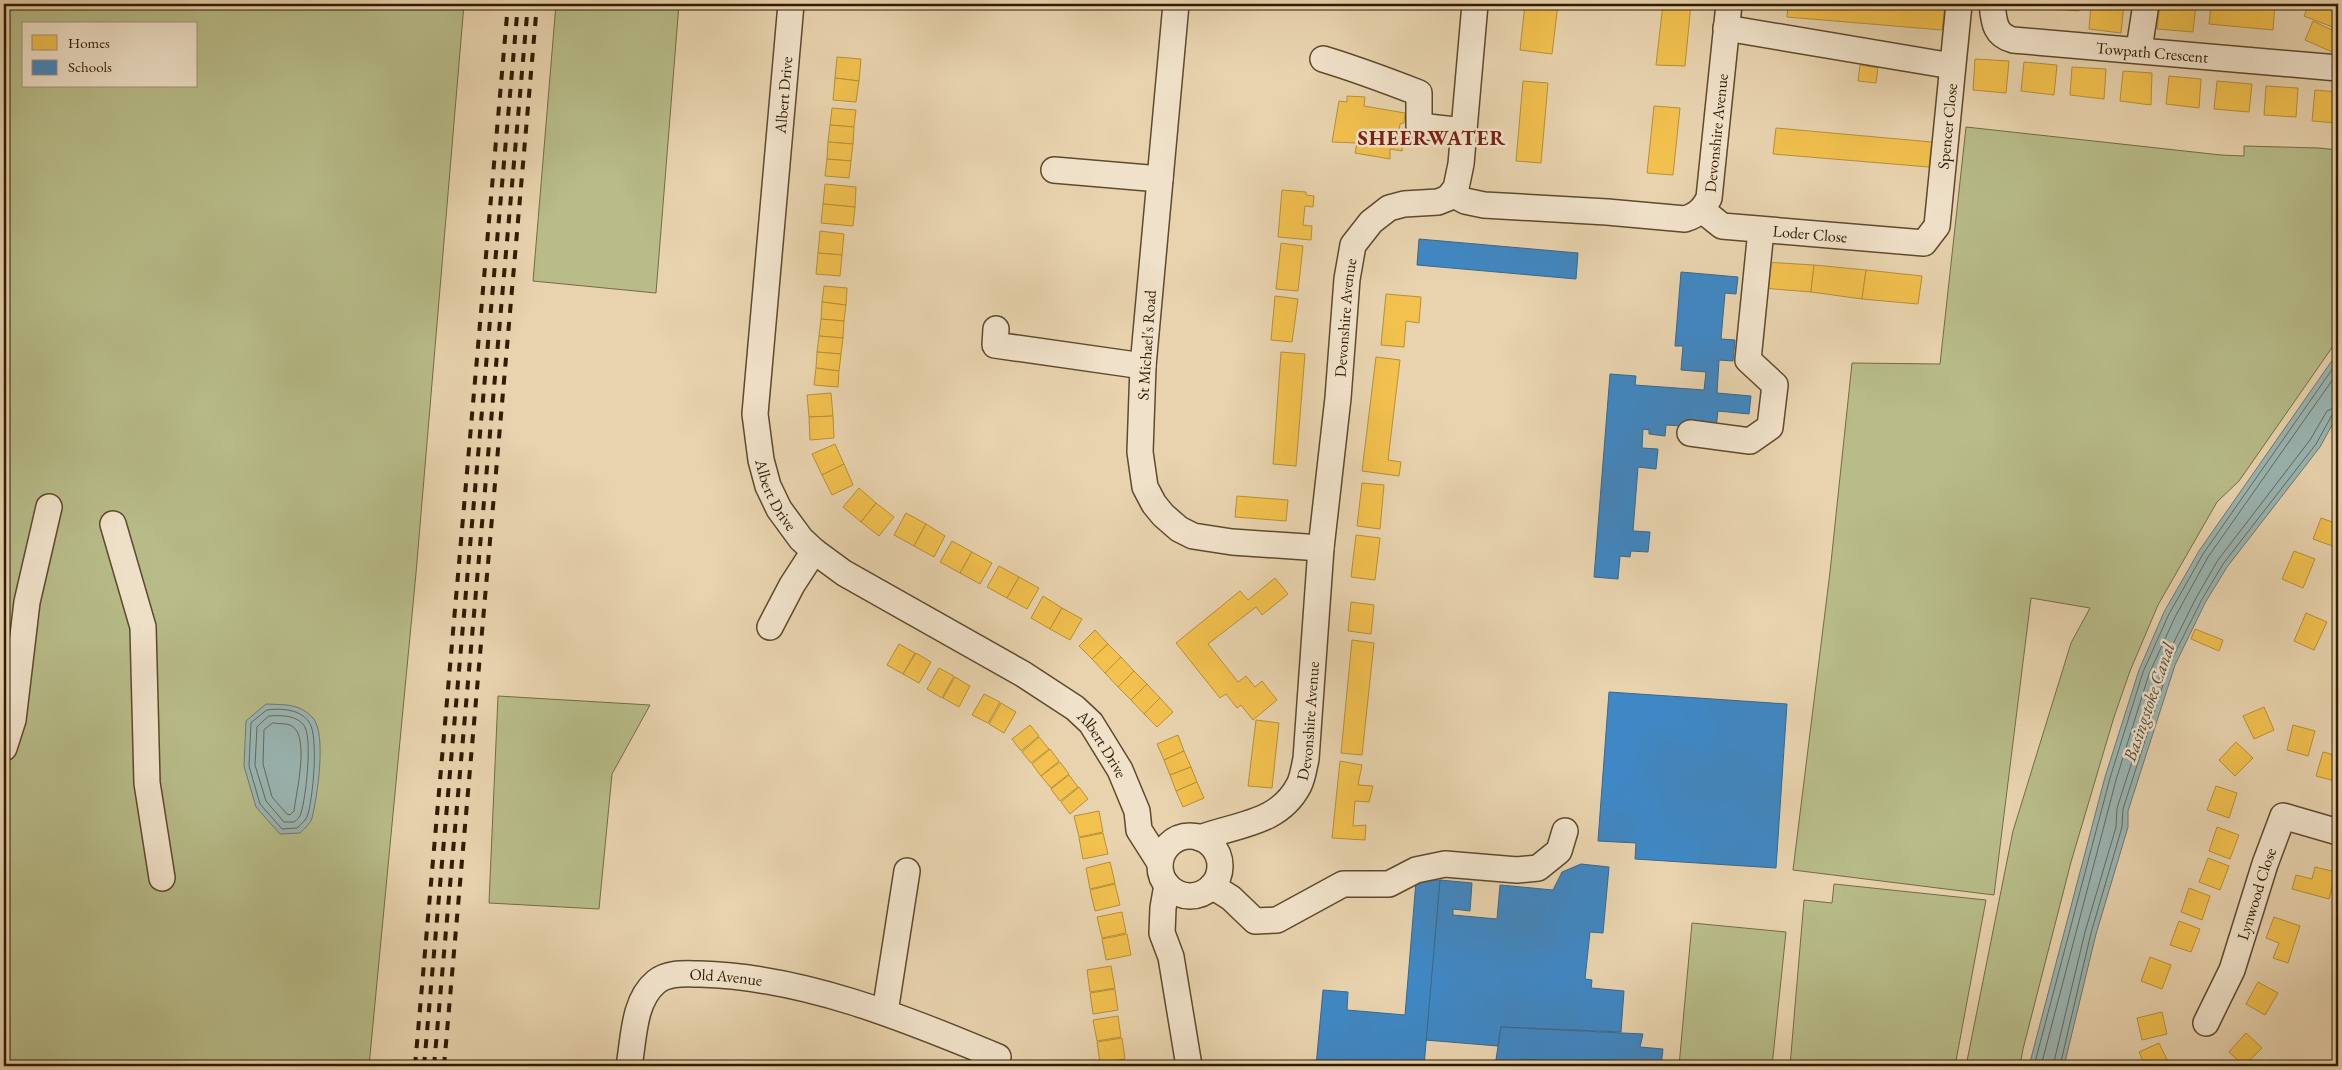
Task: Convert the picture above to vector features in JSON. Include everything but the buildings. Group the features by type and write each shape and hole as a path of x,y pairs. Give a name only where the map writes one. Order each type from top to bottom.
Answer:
{"street":[{"name":"Albert Drive","path":"791,4 755,414 761,460 768,486 779,509 801,539 814,551 867,586 1023,674 1075,708 1091,723 1120,770 1137,811 1139,830 1170,881"},
{"name":"St Michael's Road","path":"1176,4 1143,366 1140,464 1145,487 1154,504 1163,515 1179,529 1200,538 1321,548"},
{"path":"1452,194 1456,188 1459,175 1475,4"},
{"name":"Devonshire Avenue","path":"1209,846 1225,829 1250,824 1272,815 1286,804 1300,783 1306,759 1321,548 1338,398 1347,279 1354,245 1371,222 1389,208 1404,204 1438,202 1452,194 1464,201 1484,205 1607,212 1685,219 1694,216 1702,210 1710,198 1729,4"},
{"name":"Spencer Close","path":"1924,243 1937,226 1959,4"},
{"name":"Towpath Crescent","path":"1992,4 1995,27 2003,37 2338,68"},
{"path":"2140,50 2146,4"},
{"path":"1726,28 1952,66"},
{"path":"1323,59 1420,93 1419,126 1464,131"},
{"path":"1054,170 1160,179"},
{"name":"Loder Close","path":"1702,210 1722,226 1924,243"},
{"path":"1690,433 1750,440 1770,428 1775,385 1748,360 1761,230"},
{"path":"996,328 995,345 1143,366"},
{"path":"4,748 14,720 27,602 49,507"},
{"path":"113,524 143,628 147,783 162,878"},
{"path":"770,627 792,584 814,551"},
{"path":"1137,811 1175,840"},
{"name":"Lynwood Close","path":"2206,1023 2232,970 2265,864 2283,816 2338,832"},
{"path":"1212,886 1231,898 1255,921 1277,920 1343,884 1389,884 1416,870 1446,864 1517,870 1538,868 1559,851 1565,831"},
{"path":"1170,881 1194,895 1204,892 1212,886 1218,876 1220,865 1209,846 1187,836 1175,840 1165,850 1170,881 1177,913 1171,957 1189,1066"},
{"path":"885,1012 907,871"},
{"name":"Old Avenue","path":"629,1066 642,1000 658,980 672,975 726,975 809,990 885,1012 998,1057"}],"green space":[{"path":"4,4 464,4 416,573 369,1066 4,1066"},
{"path":"556,4 679,4 656,293 533,281"},
{"path":"1966,127 2221,155 2244,156 2244,146 2338,150 2338,339 2239,481 2217,502 2158,605 2130,671 2114,717 2071,862 2020,1066 1966,1066 2013,831 2071,643 2090,608 2031,598 1994,895 1793,870 1830,572 1852,363 1940,364"},
{"path":"498,696 650,705 612,774 599,909 489,903"},
{"path":"1834,884 1986,900 1955,1066 1790,1066 1804,900 1832,903"},
{"path":"1692,923 1786,932 1772,1066 1679,1066"}],"water":[{"name":"Basingstoke Canal","path":"2338,352 2338,414 2320,447 2227,567 2205,603 2175,665 2128,811 2128,827 2096,934 2064,1066 2029,1066 2105,777 2139,670 2164,612 2199,551"},
{"path":"266,704 297,707 308,713 317,726 320,766 314,809 311,820 300,833 280,834 256,807 244,766 246,721"}],"railway":[{"path":"415,1066 508,4"},
{"path":"424,1066 518,4"},
{"path":"434,1066 528,4"},
{"path":"444,1066 537,4"}],"district":[{"name":"SHEERWATER","path":"1432,138"}]}
